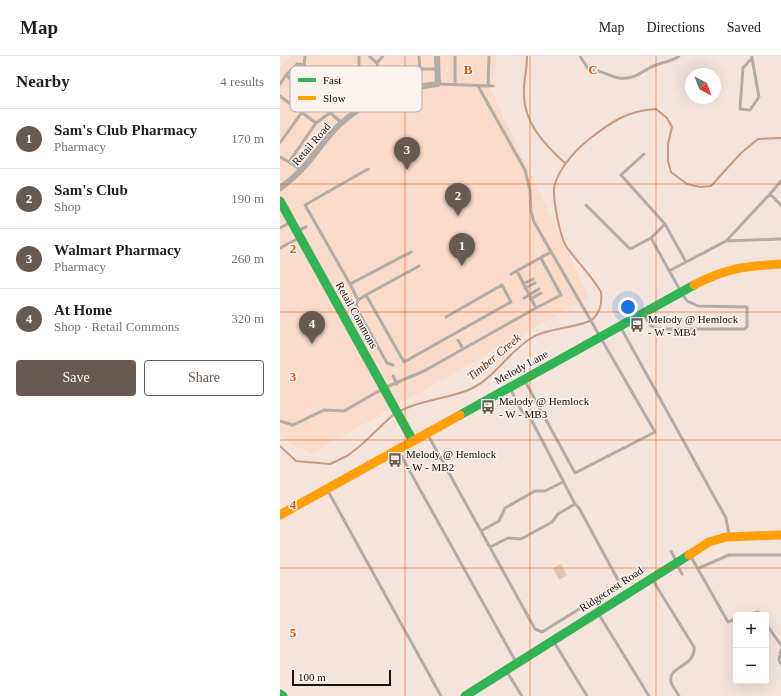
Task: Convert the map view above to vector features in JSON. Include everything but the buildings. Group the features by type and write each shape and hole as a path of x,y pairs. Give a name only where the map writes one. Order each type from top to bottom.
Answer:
{"street":[{"path":"437,56 438,84"},
{"name":"Retail Road","path":"422,87 438,84"},
{"name":"Retail Road","path":"280,188 302,171 329,136 355,112"},
{"name":"Retail Commons","path":"280,201 413,441"},
{"name":"Melody Lane","path":"280,515 708,277 730,269 754,265 781,264"},
{"name":"Ridgecrest Road","path":"465,696 689,553 715,539 730,536 781,535"}],"lane":[{"path":"295,66 297,64 304,65 305,56"},
{"path":"359,56 360,66"},
{"path":"369,56 377,62"},
{"path":"375,56 378,66"},
{"path":"377,62 379,56"},
{"path":"377,62 383,56"},
{"path":"419,56 420,66"},
{"path":"455,85 456,56"},
{"path":"488,86 489,56"},
{"path":"580,56 589,70 605,72 618,78 628,78 638,76 654,65 672,60 679,56"},
{"path":"752,57 759,97 750,110 740,109 740,89 743,68 752,57"},
{"path":"422,69 438,69"},
{"path":"280,84 290,71"},
{"path":"286,75 290,78"},
{"name":"Retail Road","path":"438,84 494,86"},
{"path":"478,86 525,170 530,190 531,212 551,252 655,432 575,473 524,380"},
{"path":"280,96 290,103"},
{"path":"280,143 302,112 316,123"},
{"path":"288,162 316,123 330,112 342,123"},
{"path":"644,154 621,175 665,224 686,262"},
{"path":"280,157 302,171"},
{"path":"358,300 305,205 368,169"},
{"path":"669,271 726,241 781,181"},
{"path":"770,194 781,205"},
{"path":"586,205 630,249 651,238 665,224"},
{"path":"280,228 292,222"},
{"path":"280,248 306,227"},
{"path":"643,314 650,325 656,329 745,329 747,327 747,307 745,306 698,306 687,301 651,238"},
{"path":"726,241 781,239"},
{"path":"350,284 411,252"},
{"path":"511,274 551,252"},
{"path":"280,421 293,425 324,410 344,411 384,388 397,384 561,295 548,276 541,258"},
{"path":"393,365 387,363 358,311 356,304 358,300 366,295 419,266"},
{"path":"516,271 536,308"},
{"path":"524,286 534,281"},
{"path":"366,295 404,362 512,302 502,285 446,317"},
{"path":"524,298 539,289"},
{"path":"531,299 541,293"},
{"path":"620,326 726,518 730,536"},
{"path":"458,340 463,349"},
{"path":"393,376 397,384"},
{"path":"427,433 535,629 542,632 618,584 618,580 579,508 574,504 531,419 520,410 510,387"},
{"path":"398,450 506,646 517,663"},
{"path":"481,531 499,521 505,508 535,491 545,491 563,482"},
{"path":"327,489 441,696"},
{"path":"490,547 508,538 521,539 552,522 558,514 574,504"},
{"path":"671,551 682,574"},
{"path":"689,553 728,622 733,620"},
{"path":"698,568 729,555 781,555"},
{"path":"651,578 694,647 695,655 690,661 676,670 671,676 670,682 679,696"},
{"path":"597,612 649,696"},
{"path":"769,628 781,645"},
{"path":"553,640 587,696"},
{"path":"781,650 779,660 781,664"},
{"path":"506,670 522,696"}],"shaded area":[{"path":"290,56 497,56 490,88 589,297 312,453 294,446 280,434 280,69"},
{"path":"561,564 567,575 559,580 553,568"}],"waterway":[{"path":"527,56 524,82 524,102 527,112 536,132 550,149 566,164"},
{"name":"Timber Creek","path":"400,411 417,404 455,395 473,388 489,377 517,349 533,337 583,324 594,318 600,306 601,292 566,246 557,215 554,188 561,171 573,154 583,144 604,128 619,118 627,115 645,110 656,109 667,118 672,127 668,144 668,161 671,172 687,184 700,187 711,186 741,153 758,139 781,138"},
{"name":"Timber Creek","path":"280,446 296,461 330,464 347,456 360,446 394,414"}],"traffic: fast":[{"path":"280,201 413,441"},
{"path":"460,415 694,285"},
{"path":"465,696 689,555"}],"traffic: slow":[{"path":"694,285 726,271 781,264"},
{"path":"280,515 460,415"},
{"path":"689,555 709,542 726,537 781,535"}],"place":[{"name":"Walmart Pharmacy","path":"407,170"},
{"name":"Sam's Club","path":"458,216"},
{"name":"Sam's Club Pharmacy","path":"462,266"},
{"name":"Melody @ Hemlock - W - MB4","path":"637,325"},
{"name":"At Home","path":"312,344"},
{"name":"Melody @ Hemlock - W - MB3","path":"488,407"},
{"name":"Melody @ Hemlock - W - MB2","path":"395,460"}]}
